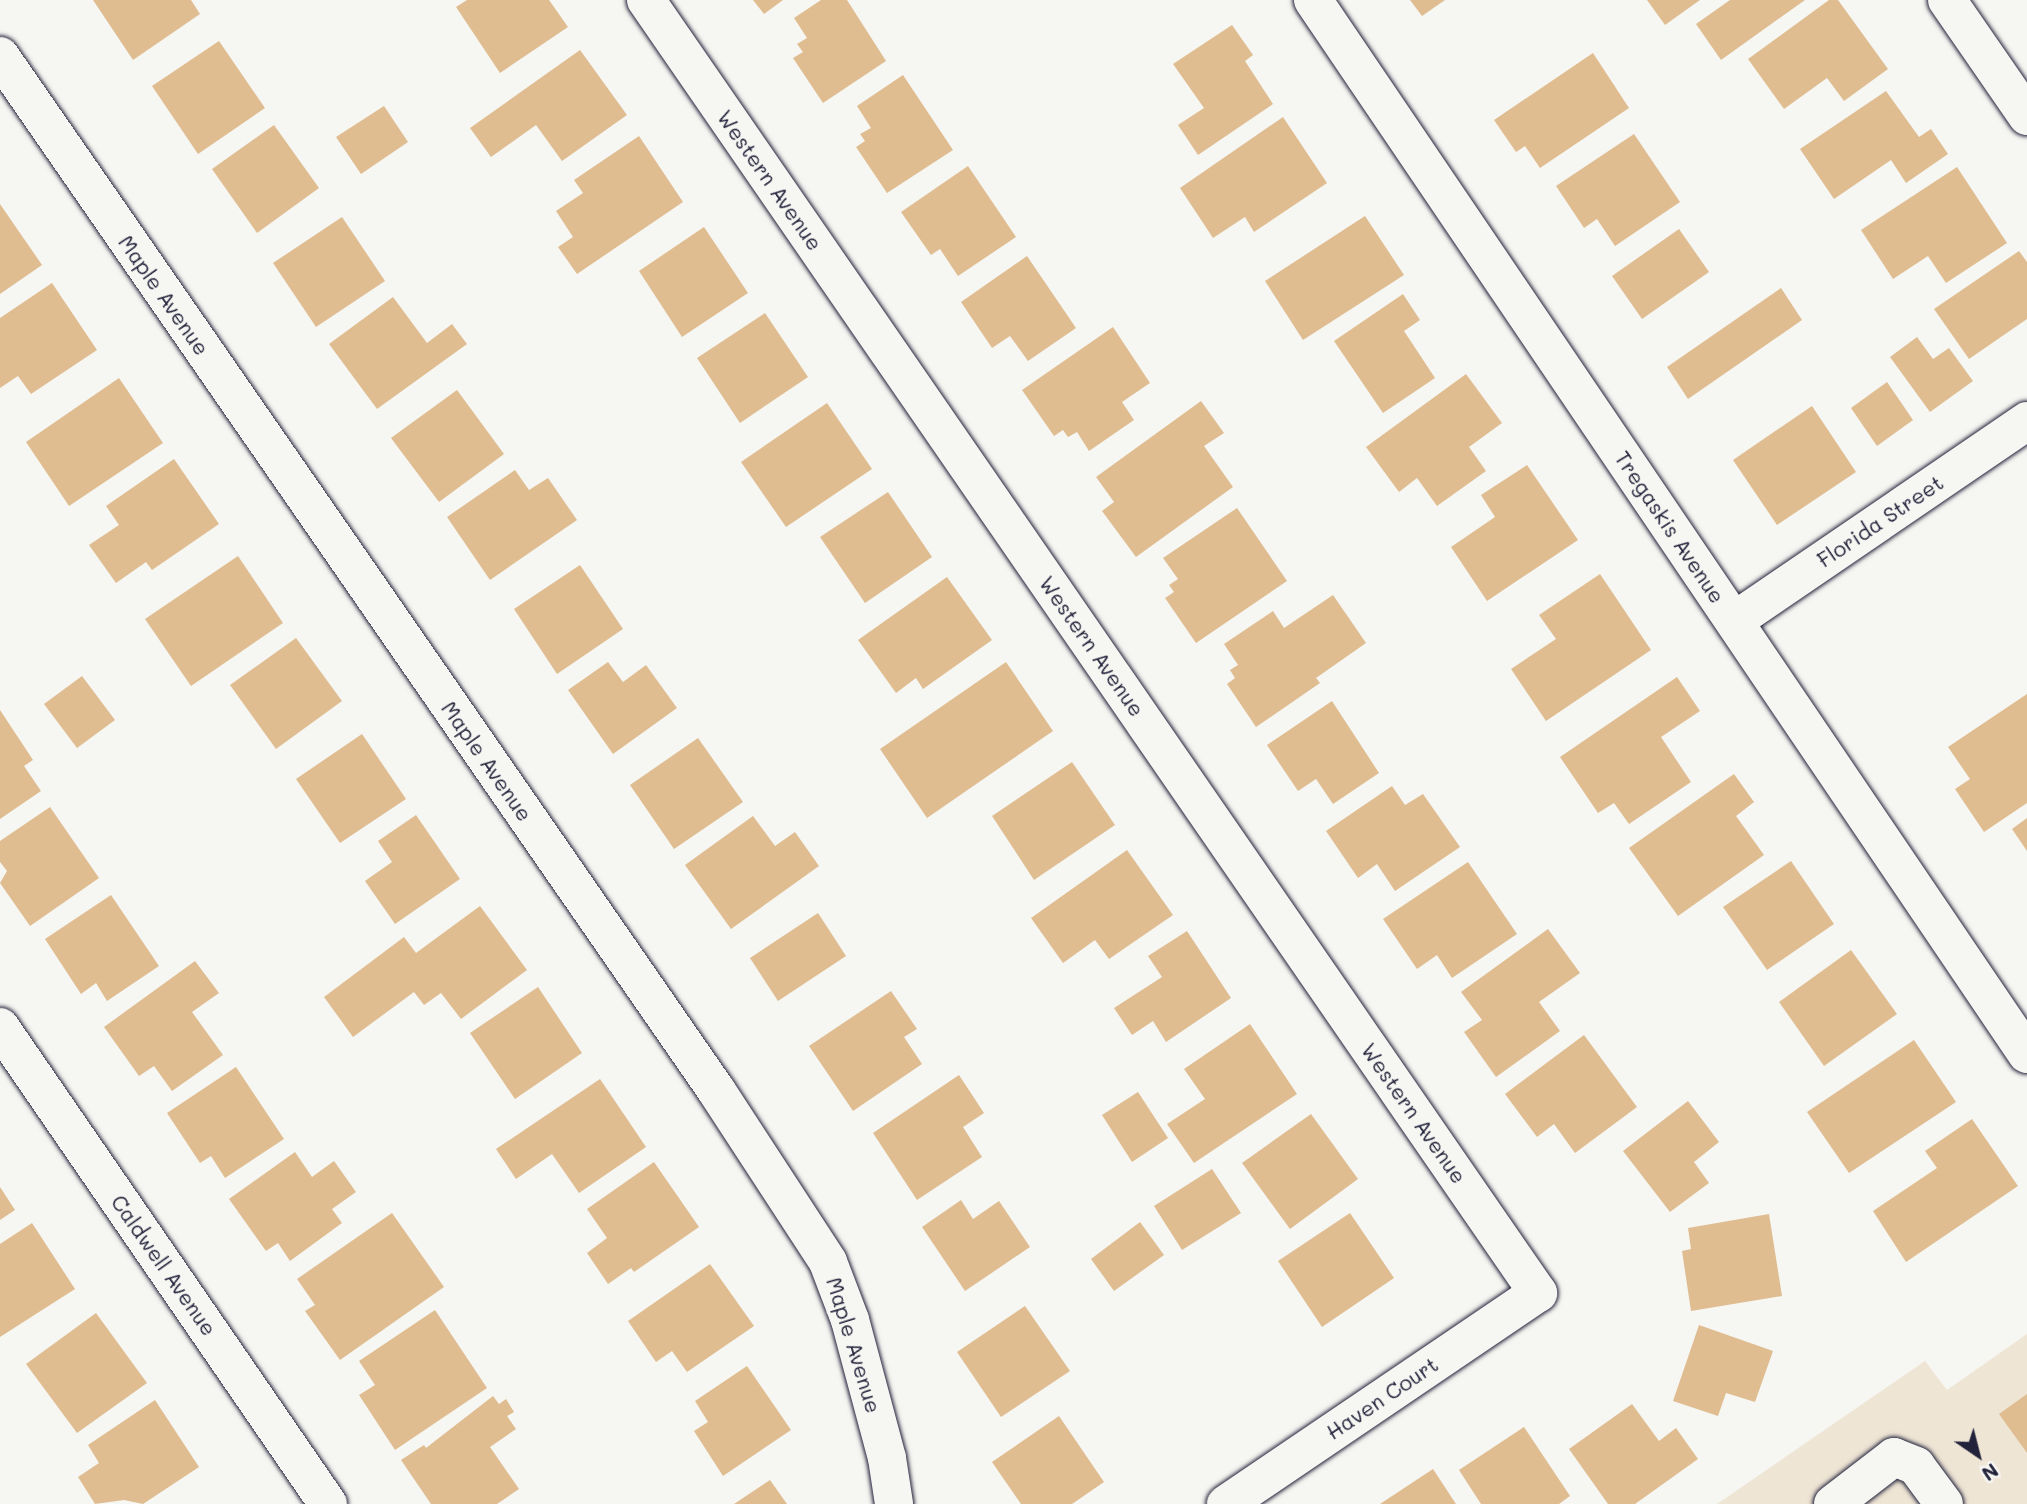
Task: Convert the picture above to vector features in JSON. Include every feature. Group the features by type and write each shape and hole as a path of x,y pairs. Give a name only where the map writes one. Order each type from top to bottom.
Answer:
{"street":[{"name":"Western Avenue","path":"646,0 1538,1293"},
{"name":"Tregaskis Avenue","path":"1313,0 2027,1054"},
{"path":"1947,0 2027,116"},
{"name":"Maple Avenue","path":"0,56 716,1090 828,1262 853,1332 887,1458 894,1504"},
{"name":"Florida Street","path":"1734,621 2027,421"},
{"name":"Caldwell Avenue","path":"0,1027 328,1504"},
{"name":"Haven Court","path":"1226,1504 1538,1293"},
{"path":"1833,1504 1894,1457 1916,1466 1944,1504"}],"shaded area":[{"path":"2027,1334 2027,1504 1717,1504 1925,1361 1947,1390"}],"building":[{"path":"93,0 191,0 200,14 133,60"},
{"path":"467,0 549,0 568,27 500,73 456,7"},
{"path":"753,0 783,0 764,14"},
{"path":"821,0 847,0 886,61 823,103 793,58 803,52 797,44 807,38 794,18"},
{"path":"1410,0 1445,0 1422,16"},
{"path":"1647,0 1700,0 1665,25"},
{"path":"1730,0 1805,0 1721,60 1696,24"},
{"path":"1829,0 1838,0 1888,69 1844,101 1827,78 1784,109 1748,59"},
{"path":"1232,25 1253,55 1245,61 1273,104 1198,155 1178,125 1204,108 1173,64"},
{"path":"219,41 265,108 198,154 152,86"},
{"path":"580,50 627,115 562,161 536,125 491,157 470,128"},
{"path":"1593,53 1629,108 1540,168 1525,146 1516,152 1494,120"},
{"path":"903,75 953,150 887,193 856,147 865,141 860,134 871,128 857,106"},
{"path":"1886,91 1919,137 1931,129 1948,154 1906,183 1891,160 1834,199 1800,149"},
{"path":"384,106 408,142 361,174 336,137"},
{"path":"1283,117 1327,183 1254,232 1245,217 1213,238 1180,188"},
{"path":"274,125 319,188 257,233 212,169"},
{"path":"1634,134 1680,202 1615,246 1597,219 1584,228 1556,186"},
{"path":"639,136 683,202 577,274 558,247 573,237 556,211 583,193 574,180"},
{"path":"968,166 1016,237 958,276 940,249 931,255 901,212"},
{"path":"1957,167 2007,243 1946,283 1928,256 1893,279 1861,230"},
{"path":"0,204 42,265 0,294"},
{"path":"1365,216 1404,275 1303,340 1265,281"},
{"path":"342,217 385,281 316,327 273,263"},
{"path":"704,227 748,293 682,337 639,271"},
{"path":"1679,229 1709,272 1642,319 1612,276"},
{"path":"2019,251 2027,262 2027,319 1969,359 1934,309"},
{"path":"1027,256 1076,328 1028,361 1010,336 992,348 961,302"},
{"path":"52,283 97,350 31,394 18,376 0,388 0,318"},
{"path":"1781,288 1802,320 1688,399 1667,367"},
{"path":"1403,294 1420,320 1404,331 1435,378 1383,413 1334,341"},
{"path":"393,297 427,343 452,324 467,344 377,409 329,344"},
{"path":"765,313 808,377 740,423 697,358"},
{"path":"1113,327 1150,383 1122,402 1134,420 1089,451 1077,432 1068,437 1063,430 1054,436 1022,390"},
{"path":"1917,337 1933,359 1949,348 1973,381 1930,412 1890,357"},
{"path":"1466,374 1502,423 1469,447 1486,471 1437,506 1417,478 1399,492 1366,447"},
{"path":"119,378 163,443 69,506 26,442"},
{"path":"1887,382 1913,420 1877,446 1851,408"},
{"path":"457,390 504,454 439,502 391,438"},
{"path":"1201,401 1224,433 1204,446 1233,487 1136,557 1102,511 1114,502 1096,477"},
{"path":"827,403 872,469 786,527 741,462"},
{"path":"1812,406 1856,472 1777,525 1733,460"},
{"path":"174,459 219,524 152,570 146,562 116,583 89,545 119,525 106,506"},
{"path":"1527,465 1578,540 1487,601 1451,547 1495,517 1481,495"},
{"path":"515,470 529,490 548,478 577,520 490,580 447,517"},
{"path":"888,492 932,557 865,603 820,537"},
{"path":"1237,508 1287,581 1196,643 1165,598 1174,592 1169,585 1178,579 1163,558"},
{"path":"238,556 283,623 191,686 145,619"},
{"path":"580,565 623,629 557,674 514,609"},
{"path":"1600,574 1651,650 1546,721 1511,669 1556,639 1539,615"},
{"path":"947,577 992,640 923,689 916,678 896,693 858,640"},
{"path":"1333,595 1366,643 1316,678 1320,683 1256,727 1227,684 1235,678 1230,670 1238,665 1224,644 1273,611 1284,628"},
{"path":"296,638 342,701 276,749 230,685"},
{"path":"608,662 623,682 646,665 677,708 613,754 568,690"},
{"path":"1006,662 1053,731 927,818 880,749"},
{"path":"82,676 115,720 77,748 44,704"},
{"path":"1677,677 1700,711 1661,737 1691,782 1629,824 1614,803 1598,813 1560,757"},
{"path":"2027,694 2027,803 1984,832 1955,789 1970,779 1948,747"},
{"path":"1332,701 1379,773 1333,804 1316,779 1298,791 1267,745"},
{"path":"0,710 33,760 24,766 41,791 0,819"},
{"path":"362,734 406,799 340,843 296,779"},
{"path":"698,738 743,802 674,849 630,785"},
{"path":"1072,762 1115,825 1034,880 992,816"},
{"path":"1734,774 1754,802 1736,816 1764,855 1678,916 1629,848"},
{"path":"1392,786 1405,805 1423,794 1460,847 1395,891 1377,864 1358,878 1326,831"},
{"path":"50,807 99,878 30,926 0,883 7,871 0,862 0,841"},
{"path":"416,815 460,879 395,924 365,881 392,862 378,841"},
{"path":"753,816 775,846 795,832 819,866 731,929 685,865"},
{"path":"2027,818 2027,851 2012,829"},
{"path":"1127,850 1173,915 1109,959 1095,940 1063,963 1031,918"},
{"path":"1791,861 1834,924 1767,970 1723,907"},
{"path":"1468,862 1517,934 1452,978 1437,955 1417,969 1383,919"},
{"path":"111,895 159,966 107,1001 96,983 81,994 45,939"},
{"path":"480,906 527,970 461,1019 441,993 424,1005 414,992 353,1037 324,997 404,937 416,953"},
{"path":"818,913 846,956 778,1001 750,958"},
{"path":"1548,929 1580,973 1539,1002 1560,1031 1496,1077 1464,1032 1482,1020 1461,992"},
{"path":"1187,931 1231,998 1166,1042 1153,1021 1132,1035 1114,1008 1162,977 1148,956"},
{"path":"1851,950 1897,1014 1824,1066 1779,1002"},
{"path":"195,961 219,993 192,1012 223,1055 172,1091 154,1066 139,1076 104,1027"},
{"path":"538,987 582,1053 515,1099 470,1033"},
{"path":"891,991 917,1029 904,1037 922,1064 853,1111 809,1046"},
{"path":"1250,1024 1297,1094 1194,1163 1167,1124 1205,1099 1184,1069"},
{"path":"1584,1035 1637,1107 1575,1153 1554,1124 1537,1137 1505,1094"},
{"path":"1914,1040 1956,1102 1849,1173 1807,1112"},
{"path":"236,1067 284,1139 225,1178 211,1156 200,1163 167,1113"},
{"path":"959,1075 984,1113 963,1127 982,1157 917,1200 873,1133"},
{"path":"600,1079 646,1147 579,1193 552,1154 516,1179 496,1149"},
{"path":"1138,1092 1168,1138 1132,1162 1102,1115"},
{"path":"1688,1101 1719,1142 1694,1162 1709,1183 1670,1212 1623,1151"},
{"path":"1311,1114 1358,1179 1290,1229 1242,1163"},
{"path":"1972,1119 2018,1186 1906,1262 1873,1211 1937,1168 1925,1151"},
{"path":"295,1152 312,1177 334,1161 356,1192 332,1209 342,1223 290,1261 278,1243 266,1251 229,1199"},
{"path":"654,1162 699,1227 634,1272 631,1268 608,1284 587,1253 607,1238 587,1209"},
{"path":"1212,1169 1241,1213 1182,1250 1154,1206"},
{"path":"0,1187 15,1210 0,1220"},
{"path":"961,1200 973,1219 999,1201 1030,1247 965,1291 922,1227"},
{"path":"392,1213 444,1287 340,1360 305,1311 315,1305 297,1279"},
{"path":"1350,1213 1394,1278 1322,1327 1278,1261"},
{"path":"1769,1214 1782,1296 1691,1311 1682,1251 1691,1249 1688,1228"},
{"path":"1140,1222 1164,1255 1114,1291 1091,1259"},
{"path":"32,1223 75,1289 0,1337 0,1244"},
{"path":"710,1264 754,1326 687,1372 672,1351 656,1362 628,1321"},
{"path":"1025,1306 1070,1371 1001,1417 957,1352"},
{"path":"435,1310 487,1388 395,1450 359,1395 375,1385 359,1361"},
{"path":"96,1313 147,1383 77,1433 26,1364"},
{"path":"1699,1325 1773,1351 1755,1402 1726,1393 1718,1416 1673,1401"},
{"path":"747,1366 791,1430 723,1476 694,1431 708,1422 695,1401"},
{"path":"2027,1394 2027,1453 1999,1414"},
{"path":"493,1396 499,1404 506,1399 514,1412 507,1416 516,1429 490,1447 519,1489 497,1504 431,1504 401,1460 424,1445 426,1448"},
{"path":"155,1400 199,1467 143,1504 124,1500 95,1504 78,1477 99,1463 88,1445"},
{"path":"1632,1404 1659,1441 1676,1428 1698,1459 1635,1504 1608,1504 1569,1449"},
{"path":"1059,1416 1104,1482 1072,1504 1021,1504 992,1462"},
{"path":"1524,1427 1570,1496 1559,1504 1481,1504 1459,1470"},
{"path":"1433,1469 1456,1504 1380,1504"},
{"path":"770,1480 787,1504 734,1504"}]}
